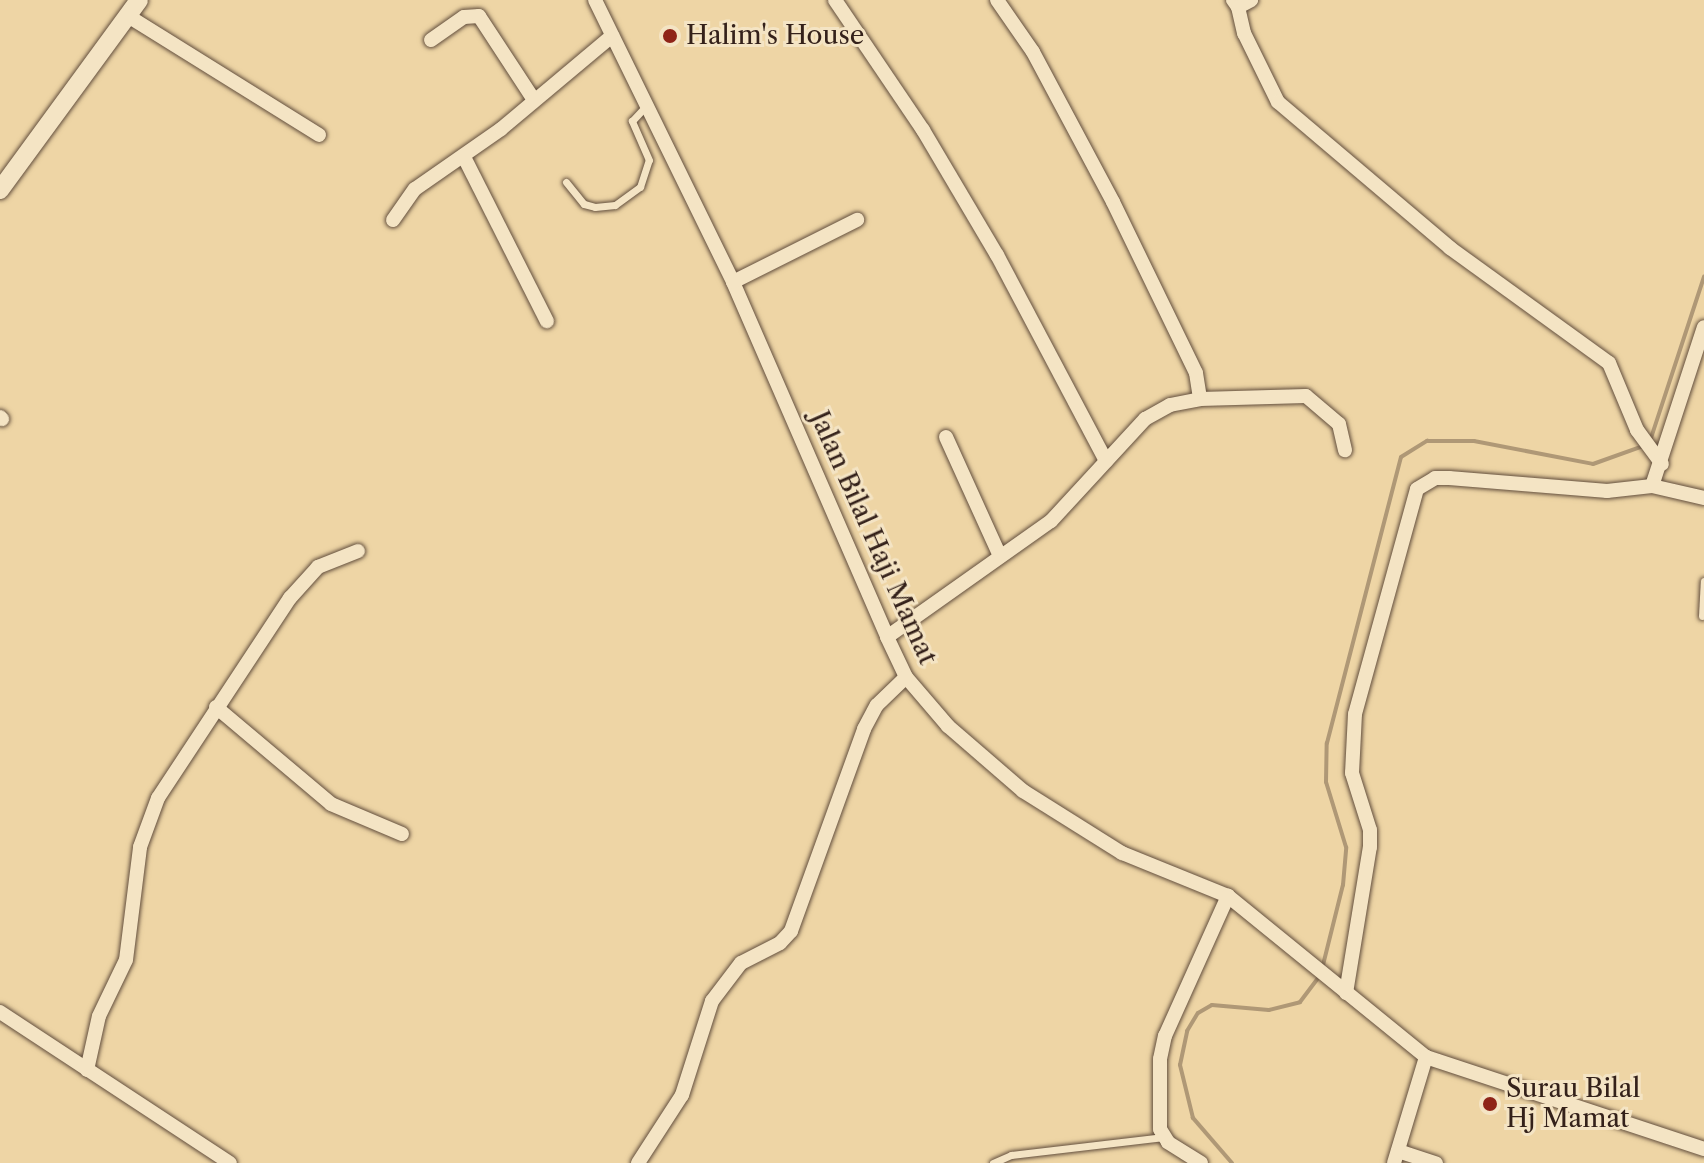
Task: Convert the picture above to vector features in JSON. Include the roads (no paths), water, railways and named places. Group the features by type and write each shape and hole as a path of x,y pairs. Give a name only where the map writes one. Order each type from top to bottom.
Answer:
{"main road":[{"path":"0,190 134,8"}],"street":[{"name":"Jalan Bilal Haji Mamat","path":"595,0 733,282 906,677 948,726 1023,791 1122,853 1228,896 1426,1057 1704,1149"},
{"path":"835,0 923,130 982,230 1106,461"},
{"path":"997,0 1033,52 1113,202 1196,373 1200,399"},
{"path":"1241,2 1244,33 1278,102 1450,248 1609,363 1637,430 1657,460"},
{"path":"134,8 319,135"},
{"path":"431,40 464,17 479,16 534,100"},
{"path":"393,220 415,189 464,157 612,36"},
{"path":"464,157 547,321"},
{"path":"733,282 857,220"},
{"path":"1652,486 1657,460 1704,327"},
{"path":"887,637 1051,521 1145,419 1170,405 1200,399 1306,396 1339,424 1345,450"},
{"path":"946,437 1000,556"},
{"path":"1346,993 1370,847 1370,830 1352,773 1355,714 1413,495 1435,478 1607,491 1652,486 1704,498"},
{"path":"87,1070 99,1016 126,960 143,833 158,798 216,707 318,567 358,551"},
{"path":"638,1163 682,1095 712,1001 741,963 780,943 791,931 864,729 877,705 906,677"},
{"path":"216,707 331,804 402,834"},
{"path":"1201,1163 1164,1137 1156,1121 1165,1036 1228,896"},
{"path":"0,1012 230,1163"},
{"path":"1426,1057 1396,1157 1436,1163"}],"lane":[{"path":"566,182 584,204 595,207 615,205 640,187 649,160 632,121 647,104"},
{"path":"1702,616 1704,581"},
{"path":"993,1163 1011,1155 1164,1137"}],"waterway":[{"path":"1650,441 1704,277"},
{"path":"1322,969 1343,885 1346,847 1326,782 1327,743 1401,457 1427,441 1474,441 1593,464 1643,446"},
{"path":"1232,1163 1193,1118 1180,1065 1187,1031 1198,1013 1212,1005 1269,1010 1300,1002 1319,977"}],"place":[{"name":"Halim's House","path":"670,36"},
{"name":"Surau Bilal Hj Mamat","path":"1490,1104"}]}
